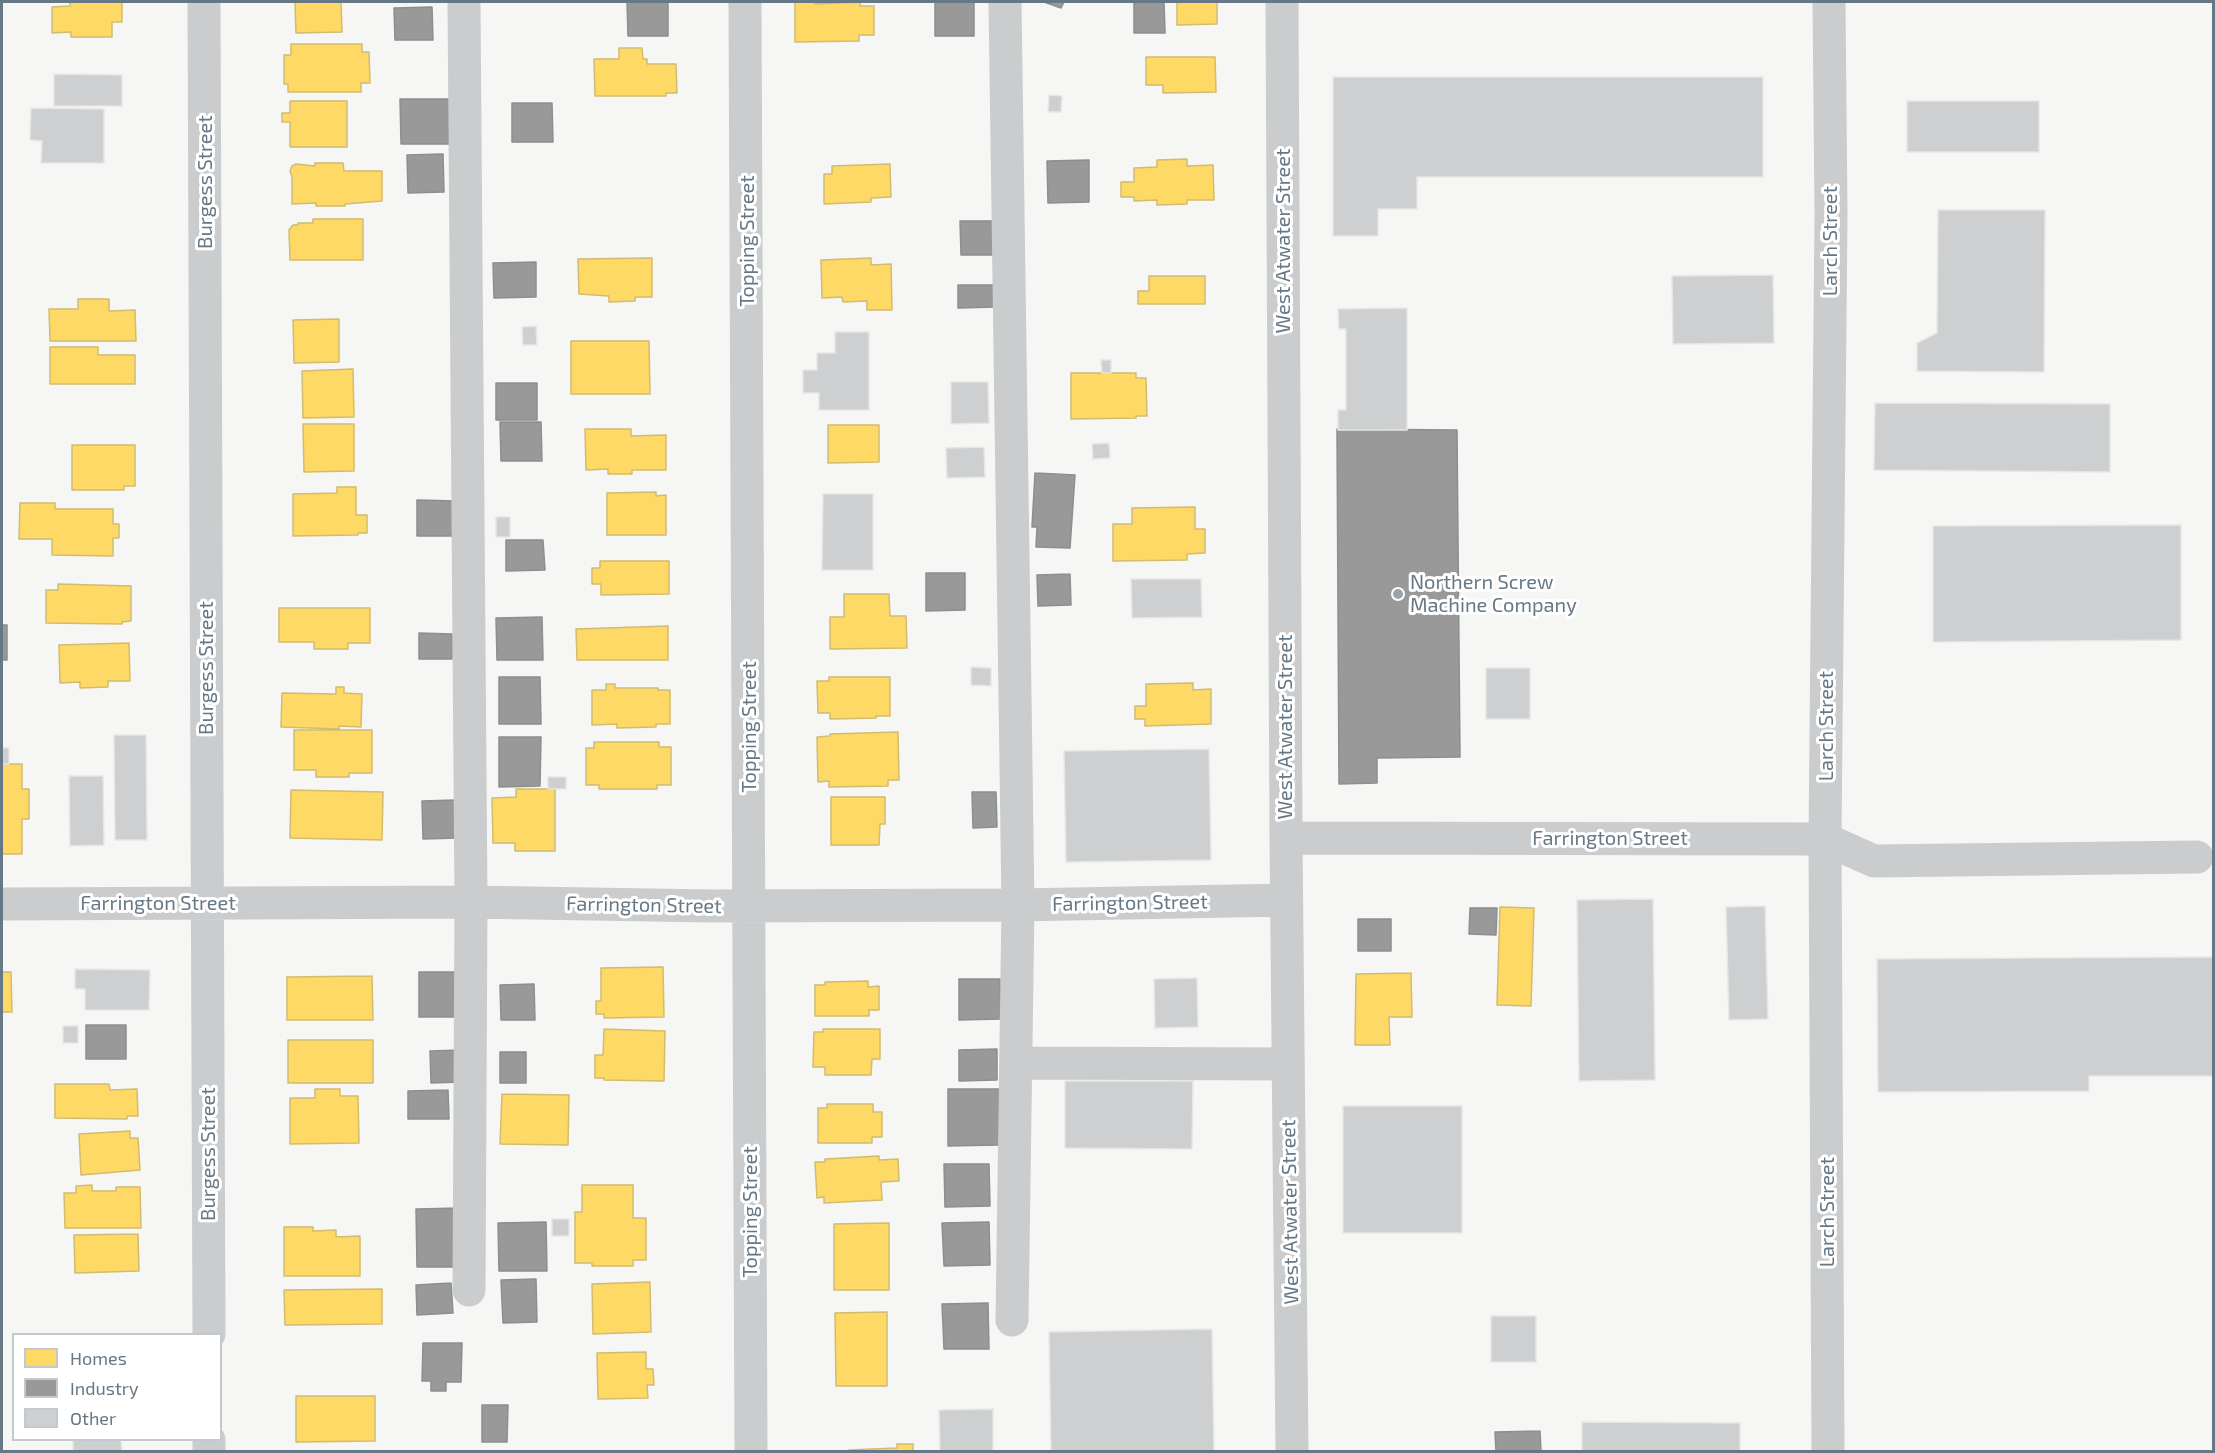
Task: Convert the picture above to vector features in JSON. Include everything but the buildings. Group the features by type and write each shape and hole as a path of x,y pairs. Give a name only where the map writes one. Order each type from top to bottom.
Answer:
{"street":[{"name":"Burgess Street","path":"204,2 208,1333"},
{"path":"464,2 471,903 469,1290"},
{"name":"Topping Street","path":"746,2 751,1452"},
{"path":"1005,2 1018,905 1012,1320"},
{"name":"West Atwater Street","path":"1282,2 1292,1452"},
{"name":"Larch Street","path":"1828,1452 1825,839 1831,215 1829,2"},
{"name":"Farrington Street","path":"1286,838 1825,839"},
{"path":"1825,839 1874,861 2197,857"},
{"name":"Farrington Street","path":"2,904 1018,905 1287,900"},
{"path":"1016,1063 1288,1064"}],"place":[{"name":"Northern Screw Machine Company","path":"1398,594"}]}
